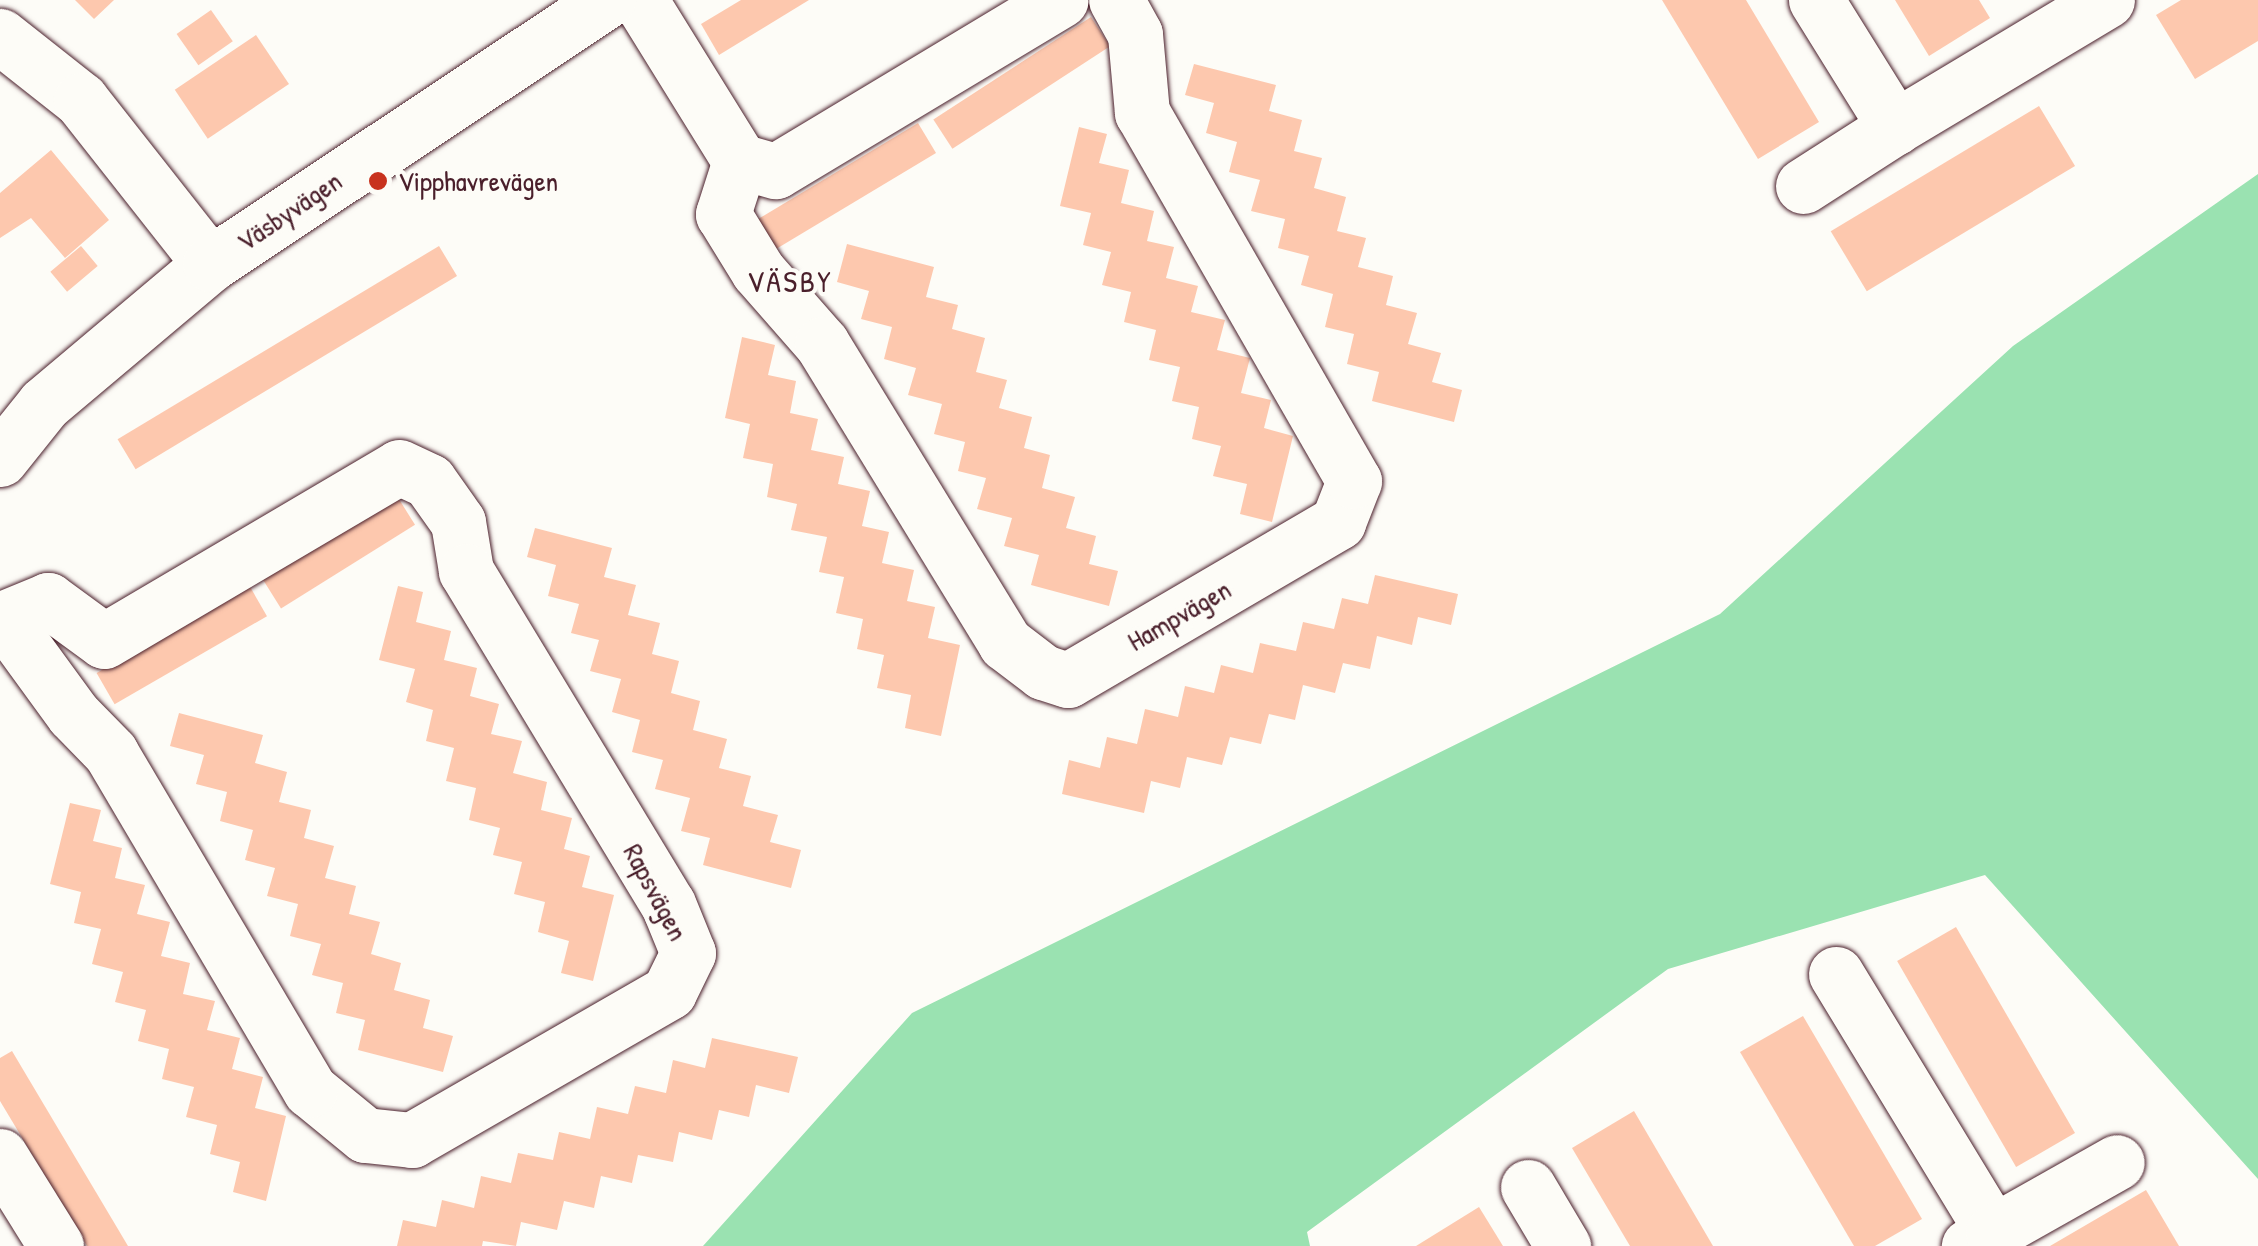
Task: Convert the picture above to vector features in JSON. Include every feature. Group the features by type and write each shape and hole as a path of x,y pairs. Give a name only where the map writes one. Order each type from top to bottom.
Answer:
{"street":[{"name":"Väsbyvägen","path":"0,458 44,404 210,264 608,0"},
{"path":"640,0 740,162 776,171 1061,0"},
{"name":"Hampvägen","path":"740,162 723,214 758,272 822,344 1005,642 1044,672 1068,680 1338,522 1354,482 1142,113 1135,34 1116,0"},
{"path":"1816,0 1895,128"},
{"path":"1803,186 2098,2"},
{"path":"0,36 81,100 210,264"},
{"name":"Rapsvägen","path":"400,467 429,481 458,522 466,571 668,904 688,953 669,992 412,1140 365,1135 310,1090 110,754 72,714 3,621 48,600 104,641 400,467"},
{"path":"1836,974 1981,1239 2117,1162"},
{"path":"0,1156 56,1246"},
{"path":"1528,1188 1563,1246"}],"green space":[{"path":"2258,174 2258,1179 1985,875 1668,969 1307,1232 1310,1246 703,1246 912,1013 1720,614 2013,346"}],"building":[{"path":"75,0 114,0 94,19"},
{"path":"741,0 809,0 719,55 701,24"},
{"path":"1662,0 1746,0 1819,122 1758,159"},
{"path":"1895,0 1979,0 1990,18 1929,56"},
{"path":"2181,0 2258,0 2258,41 2195,79 2156,15"},
{"path":"211,10 233,41 198,65 177,34"},
{"path":"1091,17 1110,46 952,149 933,119"},
{"path":"256,35 289,84 208,139 175,90"},
{"path":"1194,64 1276,85 1269,111 1302,120 1294,151 1322,158 1314,188 1346,197 1337,231 1366,238 1358,267 1393,276 1386,305 1417,313 1408,344 1441,353 1432,382 1462,390 1454,422 1372,401 1379,372 1347,364 1354,334 1325,327 1333,294 1301,285 1309,256 1278,248 1285,219 1251,211 1260,180 1229,172 1237,142 1206,133 1214,103 1185,95"},
{"path":"2039,106 2075,166 1867,291 1831,231"},
{"path":"918,123 936,153 774,250 756,220"},
{"path":"1079,127 1107,134 1099,163 1129,170 1121,203 1154,211 1147,241 1174,247 1166,278 1198,286 1191,312 1225,320 1217,350 1250,358 1241,393 1271,400 1264,428 1293,436 1272,522 1240,514 1247,484 1213,476 1221,446 1192,439 1199,407 1172,401 1180,367 1149,360 1156,330 1124,322 1131,292 1102,285 1111,252 1083,245 1091,213 1060,206"},
{"path":"51,150 109,220 65,258 31,218 0,238 0,193"},
{"path":"847,244 934,267 926,297 958,305 952,329 985,338 976,372 1007,380 999,408 1032,417 1024,448 1050,455 1042,488 1075,497 1066,528 1096,536 1089,564 1118,571 1109,606 1031,585 1039,555 1004,546 1012,518 977,509 986,478 958,471 965,442 934,434 942,404 908,395 916,368 884,359 892,327 861,319 869,291 837,282"},
{"path":"81,246 98,266 67,292 50,272"},
{"path":"439,246 457,276 136,469 118,439"},
{"path":"742,337 775,345 768,375 796,381 790,413 818,419 811,450 844,457 838,484 870,491 862,526 889,532 882,563 914,570 907,601 935,607 928,638 960,645 941,736 905,728 911,695 877,688 884,655 857,649 863,619 836,613 844,577 819,572 827,537 791,530 797,504 767,497 773,464 743,458 750,424 725,418"},
{"path":"397,496 415,525 281,609 263,580"},
{"path":"535,528 612,548 604,577 636,585 628,615 660,623 652,654 679,661 671,693 700,701 693,730 727,739 719,768 751,776 743,806 778,815 770,842 801,850 791,888 703,865 710,838 681,831 690,798 655,789 663,760 632,752 640,720 612,712 621,679 590,671 599,640 571,633 579,604 548,596 556,565 527,557"},
{"path":"1375,575 1458,594 1451,625 1418,617 1412,645 1377,636 1370,669 1343,663 1335,693 1303,685 1295,720 1269,714 1261,744 1230,737 1222,765 1187,757 1180,788 1151,781 1144,813 1062,794 1069,760 1100,768 1107,737 1137,744 1145,709 1178,717 1185,686 1214,693 1221,665 1253,673 1260,643 1296,651 1303,622 1334,629 1342,598 1368,604"},
{"path":"249,585 267,616 115,704 97,673"},
{"path":"398,586 423,592 416,622 451,631 444,660 477,668 470,696 499,704 491,734 522,741 513,773 547,782 541,810 572,818 564,849 590,856 582,887 614,895 593,981 561,973 569,941 538,932 545,902 514,894 522,862 493,855 500,828 469,820 476,788 446,781 454,748 426,741 433,710 406,702 415,669 379,660"},
{"path":"179,713 263,735 255,763 287,772 279,802 311,810 304,838 334,846 325,878 356,886 349,914 380,922 371,954 401,963 394,990 430,1000 423,1028 453,1036 443,1072 358,1050 365,1020 336,1013 343,983 312,975 321,944 290,936 298,904 267,896 275,868 245,860 253,830 220,821 227,792 196,784 204,755 170,746"},
{"path":"70,803 101,810 93,841 122,848 115,878 145,885 137,914 170,922 161,956 190,963 183,994 215,1001 207,1030 240,1038 232,1069 263,1077 255,1108 286,1116 266,1201 233,1192 240,1162 210,1154 217,1125 186,1117 194,1087 162,1079 169,1049 138,1041 146,1010 115,1002 123,972 92,964 101,929 74,923 81,892 50,884"},
{"path":"1956,927 2075,1133 2016,1167 1897,961"},
{"path":"1803,1016 1922,1219 1875,1246 1854,1246 1740,1052"},
{"path":"712,1038 798,1057 789,1093 756,1085 749,1117 719,1110 712,1140 679,1132 673,1162 638,1155 632,1183 601,1176 594,1208 564,1201 557,1230 521,1222 516,1246 483,1241 482,1246 397,1246 403,1220 436,1227 442,1200 474,1208 481,1176 511,1183 518,1153 553,1160 559,1132 590,1139 597,1107 628,1114 635,1086 666,1093 673,1060 705,1068"},
{"path":"12,1051 128,1246 87,1246 0,1101 0,1058"},
{"path":"1634,1111 1713,1246 1630,1246 1572,1148"},
{"path":"2146,1190 2179,1246 2050,1246"},
{"path":"1479,1207 1503,1246 1416,1246"}],"place":[{"name":"Vipphavrevägen","path":"378,181"}],"district":[{"name":"VÄSBY","path":"790,281"}]}
